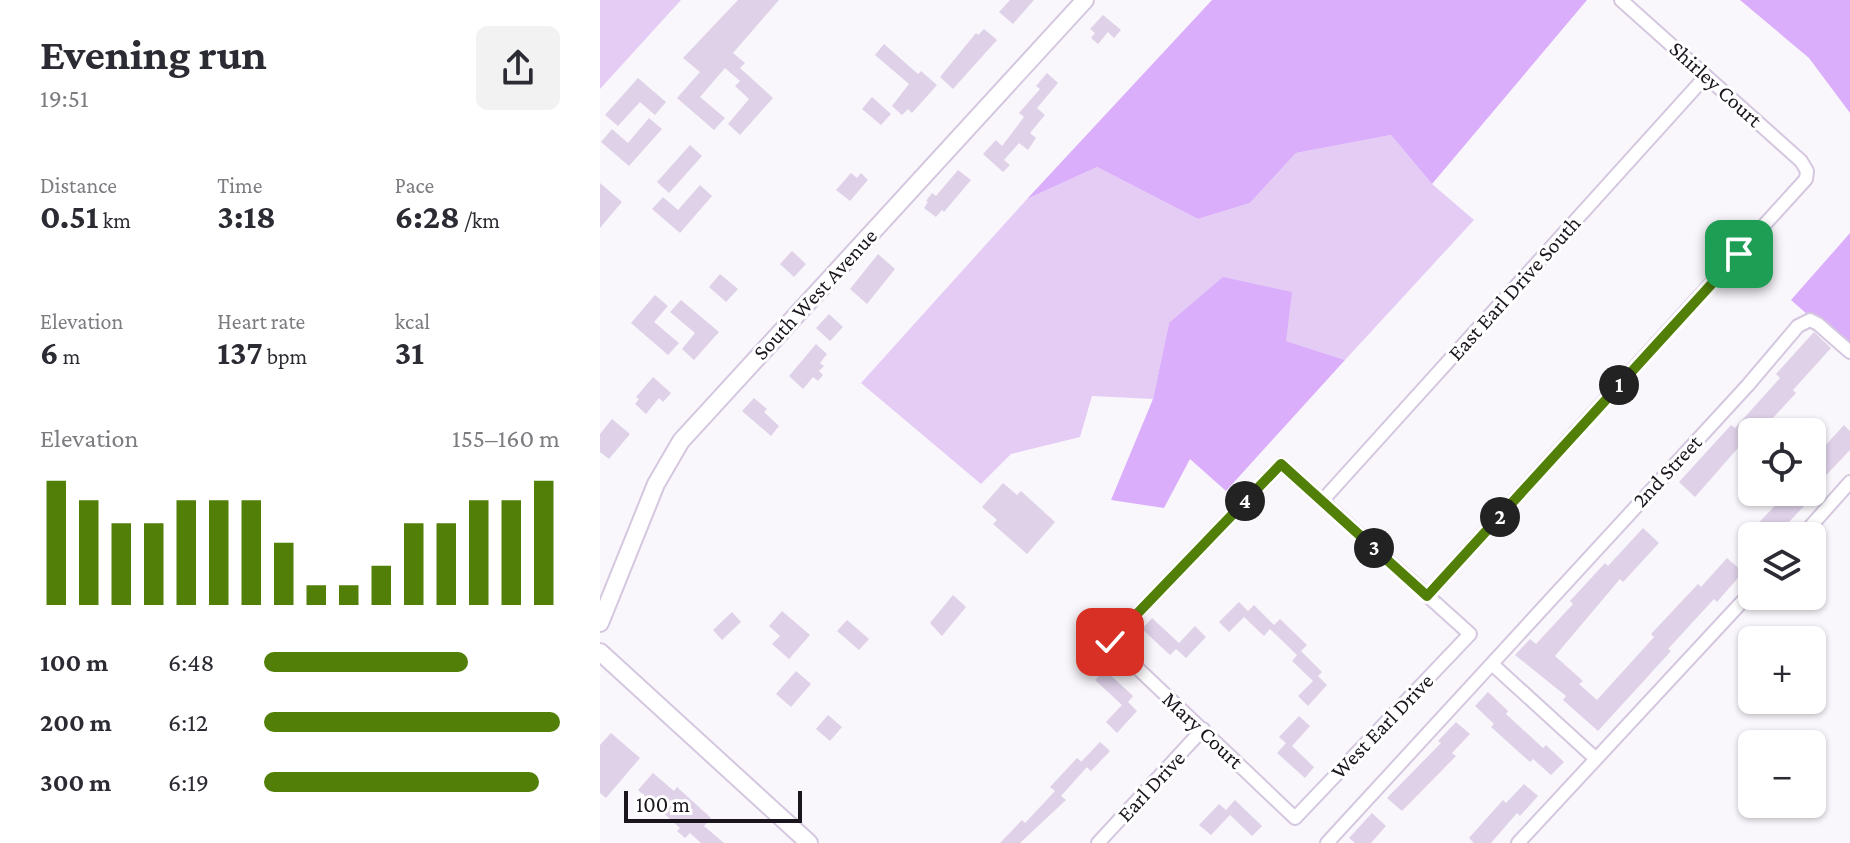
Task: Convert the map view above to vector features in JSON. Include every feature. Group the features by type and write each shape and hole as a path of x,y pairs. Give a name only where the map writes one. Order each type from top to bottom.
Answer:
{"street":[{"name":"South West Avenue","path":"600,623 656,484 681,441 1085,0"},
{"name":"Shirley Court","path":"1427,596 1803,185 1807,171 1801,161 1621,0"},
{"name":"East Earl Drive South","path":"1322,501 1706,76"},
{"name":"2nd Street","path":"1327,843 1798,326 1810,320 1818,324 1850,352"},
{"name":"Mary Court","path":"1295,818 1110,642 1281,464 1322,501"},
{"path":"1814,522 1850,482"},
{"path":"1322,501 1427,596"},
{"name":"West Earl Drive","path":"1295,818 1470,634 1427,596"},
{"path":"1518,843 1738,606"},
{"path":"600,652 809,843"},
{"path":"1492,664 1595,758"},
{"name":"Earl Drive","path":"1098,843 1203,729"}],"shaded area":[{"path":"600,0 681,0 600,89"},
{"path":"1212,0 1587,0 1432,184 1391,135 1296,153 1250,203 1198,219 1097,167 1027,199"},
{"path":"1740,0 1850,0 1850,113 1809,58"},
{"path":"1391,135 1432,184 1474,220 1345,360 1286,341 1169,323 1153,399 1092,396 1080,437 1011,454 981,484 861,383 1027,199 1097,167 1198,219 1250,203 1296,153"},
{"path":"1850,233 1850,352 1791,300"},
{"path":"1223,277 1292,292 1286,341 1345,360 1226,491 1190,459 1164,508 1111,500 1153,399 1169,323"}],"building":[{"path":"738,0 779,0 733,53 745,63 740,68 773,98 740,135 728,124 749,99 735,86 740,81 725,68 700,97 725,118 714,130 677,98 700,72 683,58"},
{"path":"1010,0 1034,0 1013,24 999,12"},
{"path":"1103,15 1121,30 1114,38 1108,32 1098,44 1091,38 1095,33 1090,29"},
{"path":"984,29 997,40 953,89 940,77 976,33 978,35"},
{"path":"884,44 918,74 921,71 937,85 912,113 908,109 902,115 892,106 909,84 875,55"},
{"path":"1047,73 1058,83 1037,108 1045,115 1030,133 1036,138 1028,150 1019,143 1004,160 1010,165 1003,172 983,154 996,140 1002,146 1024,117 1019,113 1040,89 1036,86"},
{"path":"638,78 666,102 655,115 640,102 618,126 605,115"},
{"path":"872,97 891,114 881,125 862,109"},
{"path":"649,118 662,129 629,166 601,142 612,129 628,143"},
{"path":"690,145 702,156 669,193 657,182"},
{"path":"958,170 971,180 936,217 924,208 926,201 932,193 936,196"},
{"path":"851,173 857,178 861,173 868,180 850,201 836,190"},
{"path":"600,183 622,202 600,228"},
{"path":"700,185 712,196 680,233 652,209 663,197 678,210"},
{"path":"792,251 806,264 794,277 780,264"},
{"path":"878,254 895,269 867,304 850,289"},
{"path":"720,274 738,289 726,302 709,287"},
{"path":"655,295 668,306 654,322 679,343 668,355 631,323"},
{"path":"681,300 719,332 694,360 682,349 695,333 670,312"},
{"path":"829,314 843,327 830,341 816,328"},
{"path":"1814,332 1831,348 1793,390 1796,393 1773,418 1744,418 1780,378 1776,374"},
{"path":"816,344 827,354 820,363 824,366 819,371 823,375 818,381 813,377 803,389 789,376"},
{"path":"653,377 671,393 663,402 659,398 646,414 635,404 639,399 636,397"},
{"path":"754,398 779,426 771,436 742,411"},
{"path":"612,419 630,434 609,459 600,452 600,434"},
{"path":"1731,425 1735,428 1738,425 1738,448 1695,497 1679,482"},
{"path":"1844,425 1850,431 1850,450 1826,475 1826,445"},
{"path":"1003,483 1017,495 1021,491 1055,522 1027,554 993,524 997,520 982,507"},
{"path":"1775,506 1804,506 1789,522 1759,522"},
{"path":"1643,528 1659,543 1623,582 1620,579 1555,656 1583,681 1579,684 1597,700 1654,637 1651,634 1727,558 1738,568 1738,578 1668,649 1671,651 1598,731 1563,700 1566,696 1515,655 1530,639 1536,644 1605,563 1608,566"},
{"path":"953,595 966,607 942,636 930,623"},
{"path":"1239,602 1248,611 1254,605 1274,625 1280,619 1307,645 1301,651 1322,672 1313,681 1292,661 1297,655 1270,629 1264,636 1244,617 1229,632 1219,622"},
{"path":"782,611 810,635 789,659 772,644 780,636 769,626"},
{"path":"732,612 741,622 722,640 713,630"},
{"path":"1152,618 1179,643 1195,626 1206,637 1186,658 1176,649 1170,655 1142,629"},
{"path":"847,620 869,639 859,650 837,631"},
{"path":"1105,670 1133,696 1128,702 1137,711 1117,733 1106,722 1122,705 1095,680"},
{"path":"796,671 811,684 791,707 776,694"},
{"path":"1318,676 1327,685 1308,706 1298,696"},
{"path":"1488,692 1508,711 1506,714 1543,748 1546,745 1564,762 1551,775 1533,759 1530,762 1491,727 1494,724 1475,706"},
{"path":"828,715 842,727 830,741 816,729"},
{"path":"1299,716 1310,726 1292,746 1314,767 1305,778 1277,753 1286,743 1279,737"},
{"path":"1456,722 1470,734 1452,753 1456,756 1402,811 1387,798 1441,743 1438,741"},
{"path":"611,733 640,758 606,798 600,793 600,745"},
{"path":"1100,742 1110,751 1091,771 1081,762"},
{"path":"1077,758 1087,767 1061,796 1066,800 1020,843 1000,843 1022,820 1025,823 1055,791 1050,787"},
{"path":"653,773 674,791 677,787 711,818 704,826 724,843 701,843 690,833 685,838 677,831 680,828 638,790"},
{"path":"1524,784 1538,796 1520,816 1517,813 1491,843 1474,843 1469,838 1503,800 1506,803"},
{"path":"1235,800 1262,826 1252,836 1230,815 1211,835 1199,825 1219,804 1226,810"},
{"path":"1372,813 1386,826 1371,843 1355,843 1349,838"}],"route":[{"path":"1110,642 1281,464 1427,596 1739,254"}]}
